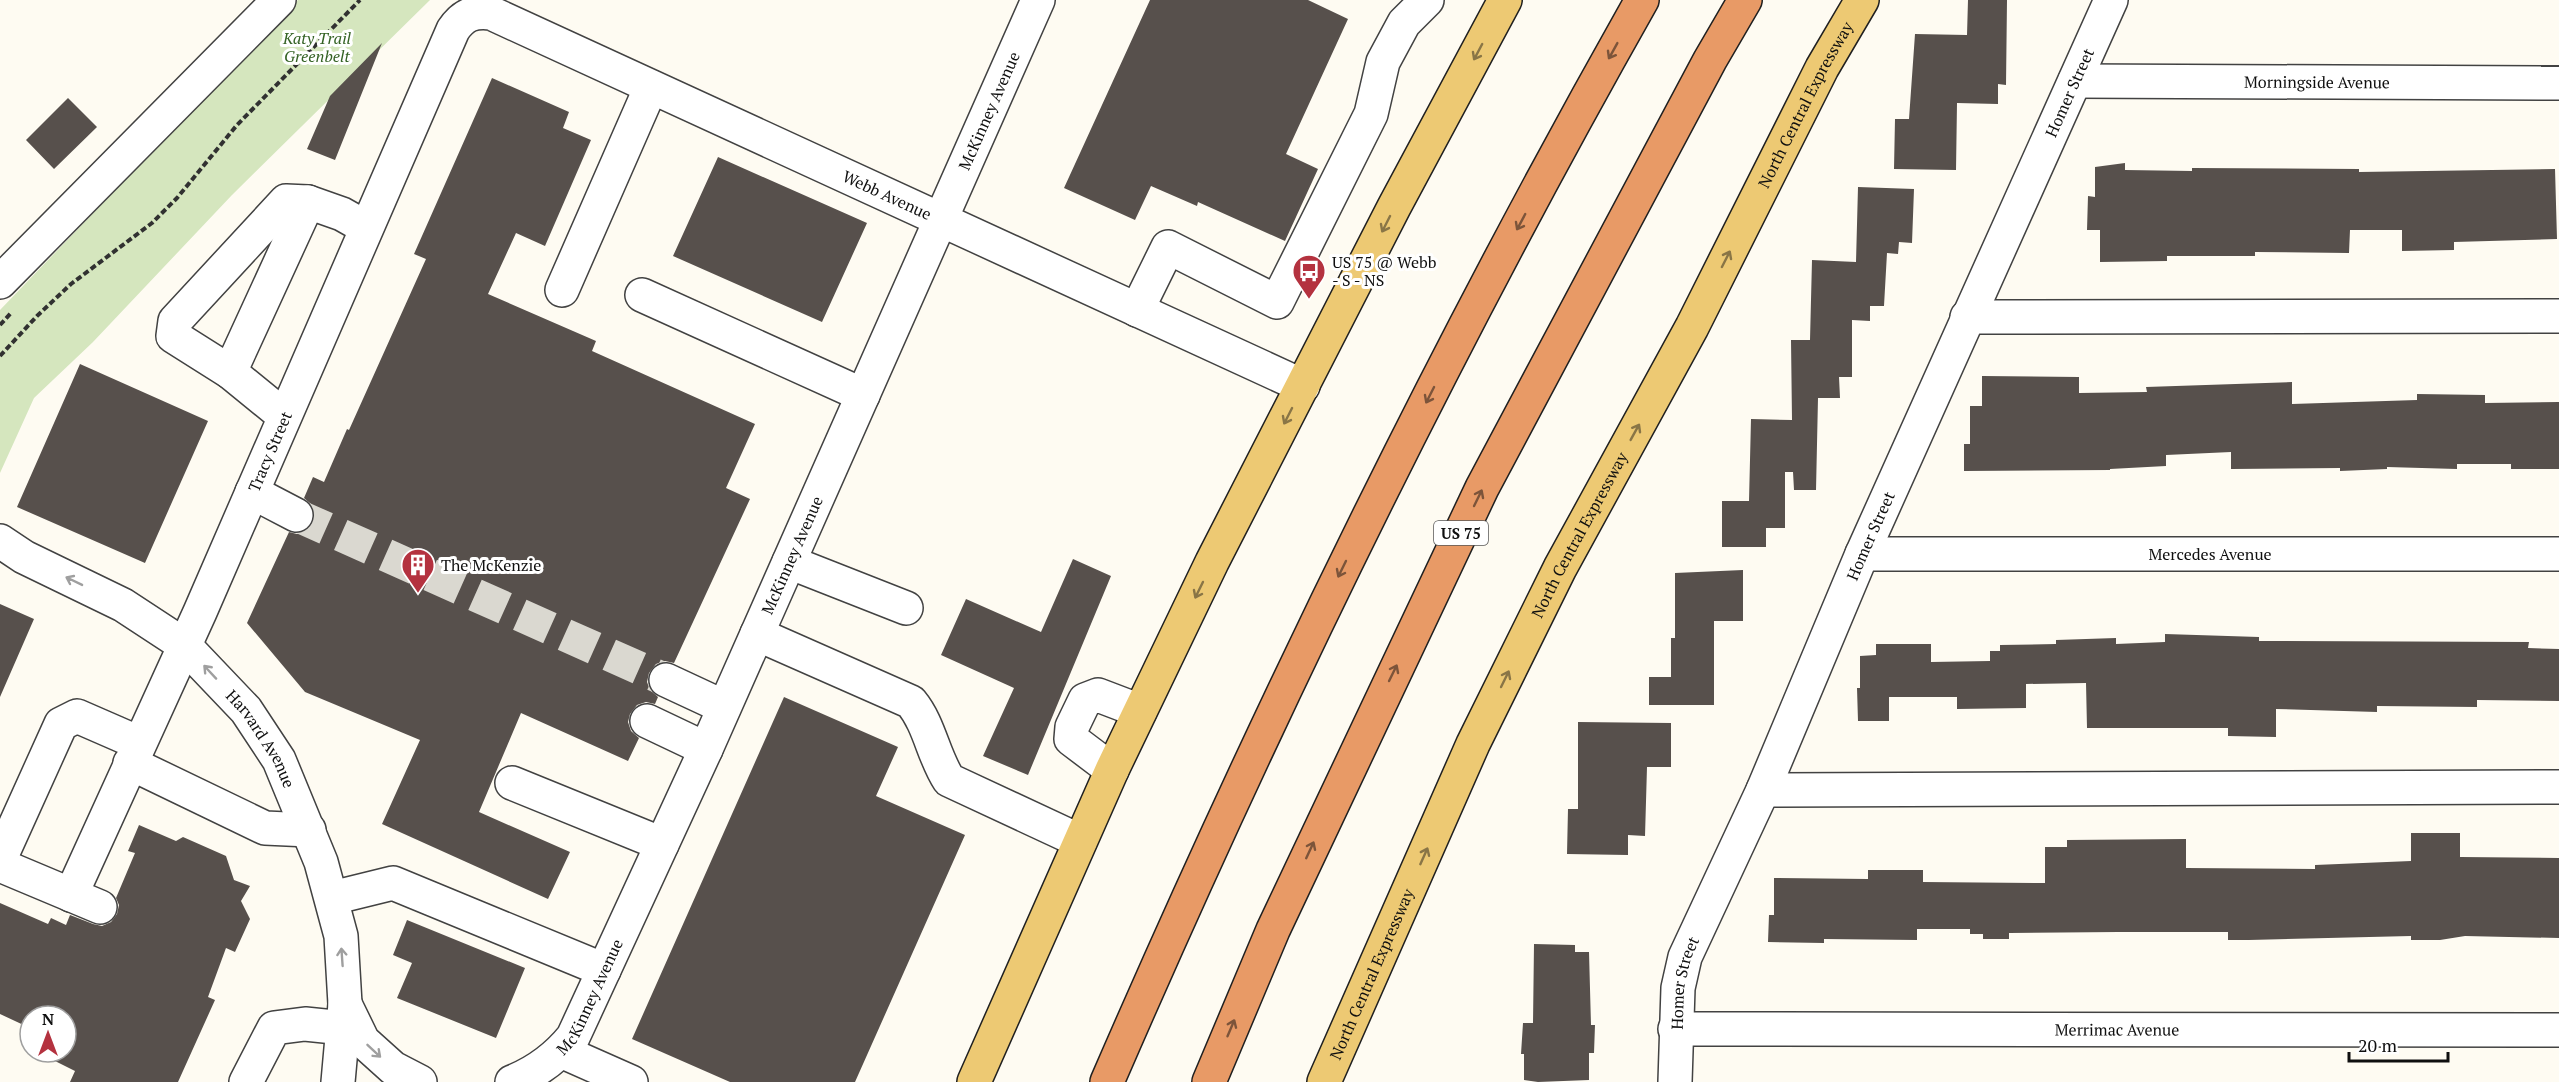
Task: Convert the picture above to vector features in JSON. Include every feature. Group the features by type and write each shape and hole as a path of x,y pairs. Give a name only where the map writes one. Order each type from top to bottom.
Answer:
{"highway":[{"path":"1107,1082 1233,800 1342,569 1446,363 1642,0"},
{"name":"US 75","path":"1209,1082 1273,930 1482,488 1710,60 1745,0"}],"main road":[{"path":"974,1082 1112,770 1212,561 1394,207 1505,0"},
{"name":"North Central Expressway","path":"1324,1082 1473,744 1550,589 1692,327 1822,69 1862,0"}],"street":[{"path":"0,282 279,0"},
{"name":"McKinney Avenue","path":"523,1080 544,1066 573,1037 706,749 1038,0"},
{"path":"1137,310 1168,247 1277,302 1371,114 1383,62 1404,23 1427,0"},
{"name":"Homer Street","path":"1675,1082 1678,988 1685,957 1763,790 1862,554 2111,0"},
{"name":"Webb Avenue","path":"473,7 491,13 1303,386"},
{"name":"Tracy Street","path":"0,865 86,901 134,753 252,492 365,226 453,30 461,18 473,7"},
{"name":"Morningside Avenue","path":"2075,81 2559,83"},
{"path":"562,290 651,87"},
{"path":"284,416 230,372 173,336 175,321 286,201 308,202 342,214 365,226"},
{"path":"230,372 308,202"},
{"path":"642,295 863,395"},
{"path":"1967,317 2559,316"},
{"path":"252,492 296,514"},
{"name":"Harvard Avenue","path":"8,551 123,605 184,645 246,710 279,760 309,830 332,898 341,936 342,1043"},
{"name":"Mercedes Avenue","path":"1862,554 2559,554"},
{"path":"789,562 906,609"},
{"path":"757,634 910,702 922,716 939,764 949,780 1080,841"},
{"path":"666,680 724,707"},
{"path":"1112,770 1071,740 1072,727 1084,700 1098,695 1140,711"},
{"path":"0,859 61,724 77,716 134,753 265,828 309,830"},
{"path":"647,721 706,749"},
{"path":"512,783 662,844"},
{"path":"1763,790 2559,787"},
{"path":"332,898 393,883 604,970"},
{"path":"246,1082 274,1028 305,1024 342,1043 363,1041 393,1068 420,1082"},
{"name":"Merrimac Avenue","path":"1675,1029 2559,1030"},
{"path":"561,1051 631,1082"}],"path":[{"path":"0,356 37,316 72,284 152,223 177,198 244,118 360,0"}],"green space":[{"name":"Katy Trail Greenbelt","path":"298,0 430,0 232,195 93,342 34,398 0,473 0,310"}],"building":[{"path":"1150,0 1308,0 1348,19 1286,154 1318,169 1285,241 1198,202 1197,206 1151,186 1135,220 1064,188"},
{"path":"1968,0 2007,0 2006,85 1998,84 1998,104 1957,103 1956,170 1894,169 1895,119 1909,119 1915,34 1967,35"},
{"path":"382,43 335,160 307,149 330,96"},
{"path":"492,78 569,112 563,128 591,140 545,246 516,233 488,294 596,341 592,351 755,424 726,488 750,499 674,663 665,661 656,664 649,673 647,682 650,690 658,697 655,704 646,702 637,705 630,714 628,722 631,731 639,738 628,761 521,713 479,812 570,852 548,899 382,824 420,740 305,692 247,623 289,532 297,534 306,531 313,523 315,514 312,505 304,498 313,477 324,482 426,259 414,254"},
{"path":"68,98 97,127 54,169 26,140"},
{"path":"718,157 867,223 822,322 673,256"},
{"path":"2125,163 2125,170 2192,171 2192,168 2359,169 2359,172 2555,169 2557,239 2454,242 2454,250 2402,251 2402,230 2350,230 2349,253 2255,252 2255,256 2167,256 2167,261 2100,262 2100,230 2087,230 2088,196 2095,197 2095,167"},
{"path":"1858,187 1914,189 1912,243 1899,242 1898,254 1887,253 1884,306 1870,306 1870,321 1852,320 1852,377 1839,377 1840,398 1818,398 1816,490 1794,490 1793,472 1785,472 1785,528 1766,528 1766,547 1722,547 1722,501 1749,501 1751,419 1792,420 1791,340 1810,340 1812,260 1856,262"},
{"path":"80,364 208,421 145,563 17,507"},
{"path":"1982,376 2079,377 2079,393 2147,392 2146,387 2292,382 2292,404 2417,400 2417,394 2485,395 2485,403 2559,402 2559,469 2511,469 2511,464 2457,464 2457,469 2387,467 2387,469 2340,471 2340,468 2231,469 2231,452 2166,455 2166,466 2110,470 1964,471 1964,444 1970,444 1970,406 1982,406"},
{"path":"1073,559 1111,576 1028,775 983,756 1014,688 941,655 966,599 1041,632"},
{"path":"1743,570 1743,621 1714,621 1714,705 1649,705 1649,677 1671,677 1671,638 1675,638 1675,573"},
{"path":"0,604 34,619 0,697"},
{"path":"2165,634 2259,637 2259,641 2529,642 2528,648 2559,649 2559,701 2477,700 2477,707 2377,706 2377,712 2276,709 2276,737 2228,736 2228,728 2087,728 2086,683 2026,684 2026,708 1957,709 1957,697 1889,697 1889,721 1858,721 1857,688 1860,688 1860,656 1876,655 1876,644 1931,644 1931,662 1990,661 1990,651 2000,651 2000,645 2056,644 2056,640 2116,638 2116,644 2165,642"},
{"path":"784,697 898,747 876,796 965,835 855,1082 730,1082 632,1039"},
{"path":"1578,722 1671,723 1671,767 1647,767 1645,836 1628,835 1628,855 1567,854 1568,809 1578,809"},
{"path":"139,825 176,841 183,837 226,856 234,880 250,886 241,901 250,919 235,952 226,948 208,997 215,1000 178,1082 70,1082 75,1071 61,1064 78,1064 78,1004 18,1004 18,1022 0,1014 0,903 48,924 51,918 66,925 70,915 102,926 111,922 117,914 119,905 116,898 135,853 128,851"},
{"path":"2411,833 2460,833 2460,857 2559,858 2559,938 2465,936 2440,940 2411,940 2411,936 2228,940 2228,932 2118,932 2009,933 2009,939 1983,939 1983,934 1970,934 1970,929 1917,929 1917,940 1824,939 1824,943 1768,942 1769,915 1774,915 1774,878 1868,879 1868,870 1923,870 1923,882 2045,883 2045,847 2067,847 2067,840 2186,839 2186,868 2315,869 2315,865 2411,861"},
{"path":"407,920 525,968 496,1038 397,998 412,963 393,955"},
{"path":"1534,944 1575,945 1575,952 1589,952 1591,1025 1595,1025 1594,1053 1589,1053 1589,1080 1538,1082 1524,1080 1524,1054 1521,1054 1523,1023 1533,1023"}],"tunnel":[{"path":"296,515 666,680"}],"place":[{"name":"US 75 @ Webb - S - NS","path":"1309,300"},
{"name":"The McKenzie","path":"418,594"}]}
